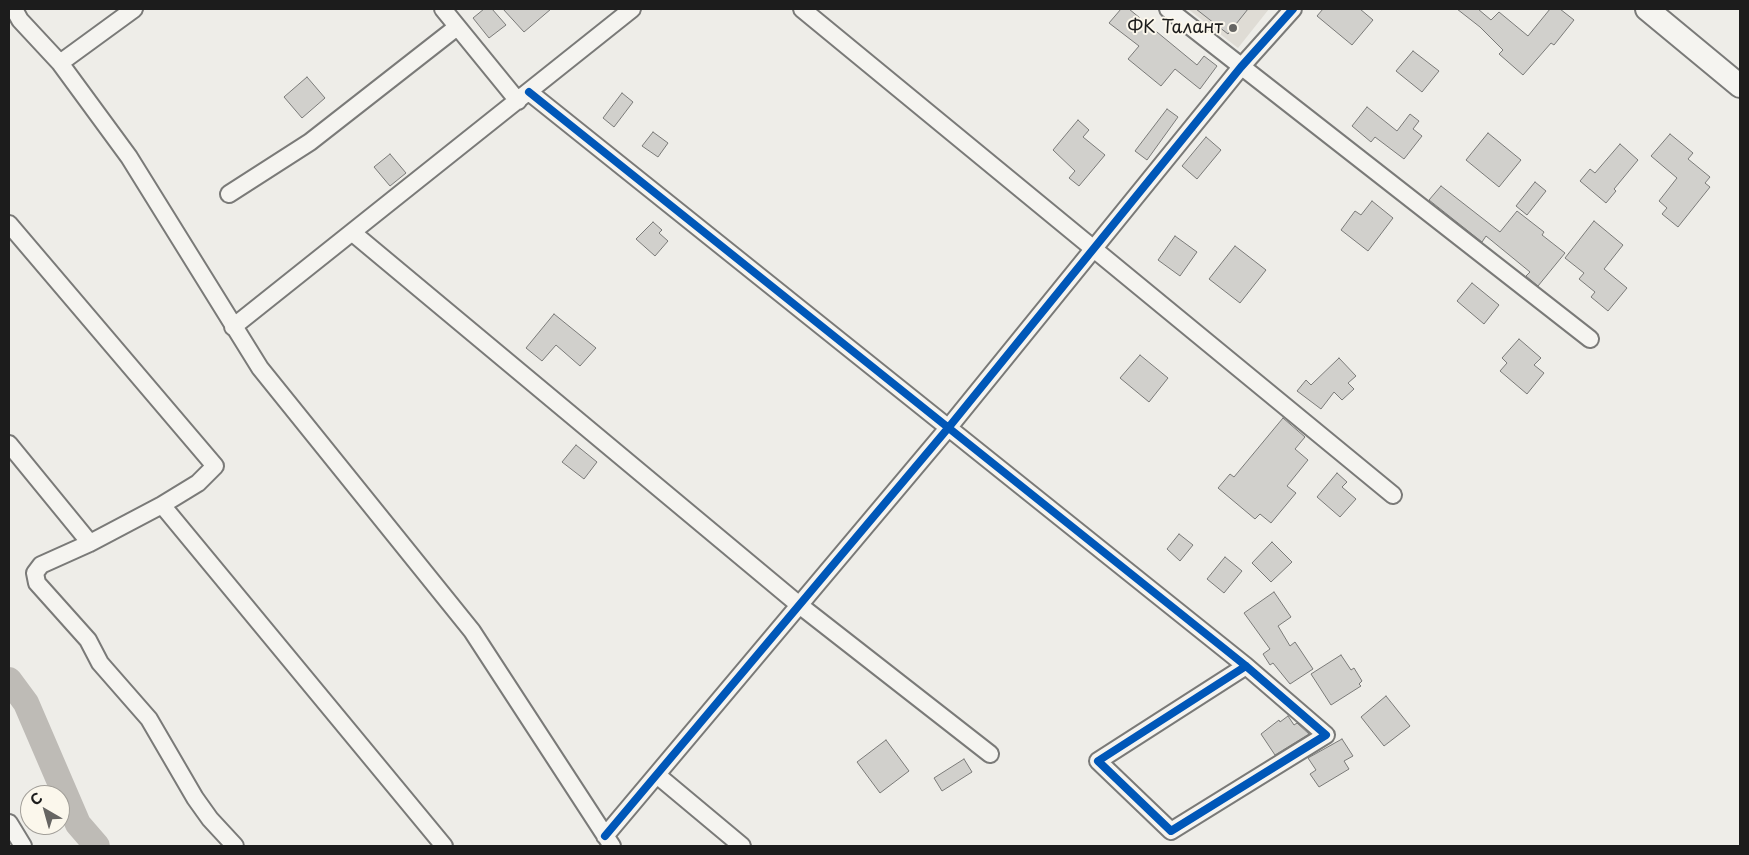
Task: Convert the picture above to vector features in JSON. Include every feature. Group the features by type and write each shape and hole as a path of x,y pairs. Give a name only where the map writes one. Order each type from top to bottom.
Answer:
{"main road":[{"path":"1647,9 1740,86"}],"street":[{"path":"14,9 20,20 60,63 129,158 233,328 260,368 472,631 609,841 658,775 798,604 949,427 1095,250 1241,67 1293,9"},
{"path":"60,63 134,9"},
{"path":"233,328 632,9"},
{"path":"802,9 1393,495"},
{"path":"1168,9 1590,340"},
{"path":"229,194 310,142 452,15 523,96 949,427 1246,666 1326,735 1171,831 1098,761 1246,666"},
{"path":"9,224 215,466 198,483 162,505 90,543 41,565 35,573 37,583 88,640 100,663 149,719 195,798 210,819 235,846"},
{"path":"353,233 798,604 990,754"},
{"path":"9,444 90,543"},
{"path":"162,505 444,846"},
{"path":"658,775 742,846"},
{"path":"9,823 23,846"}],"shaded area":[{"name":"ФК Талант","path":"1188,9 1269,9 1238,48"}],"building":[{"path":"484,9 492,9 506,25 489,38 473,18"},
{"path":"503,9 551,9 524,32"},
{"path":"1121,9 1129,9 1197,65 1204,56 1217,66 1200,89 1175,69 1161,86 1128,59 1139,46 1109,23"},
{"path":"1196,9 1248,9 1228,34"},
{"path":"1323,9 1360,9 1373,20 1352,45 1317,16"},
{"path":"1457,9 1478,9 1491,20 1499,12 1528,36 1550,9 1560,9 1574,20 1554,45 1551,43 1523,75 1499,54 1503,50 1480,27"},
{"path":"1413,51 1439,71 1422,92 1396,71"},
{"path":"307,77 325,98 302,118 284,97"},
{"path":"622,93 633,102 614,127 603,118"},
{"path":"1367,107 1397,131 1410,114 1419,121 1413,129 1422,136 1404,159 1375,137 1371,142 1352,126"},
{"path":"1167,109 1178,117 1147,160 1135,151"},
{"path":"1078,120 1089,130 1083,137 1105,155 1079,186 1069,178 1075,171 1053,150"},
{"path":"653,132 668,143 658,157 642,146"},
{"path":"1488,133 1521,160 1499,187 1466,160"},
{"path":"1670,134 1693,153 1688,159 1710,177 1705,183 1710,187 1678,227 1662,214 1667,208 1659,201 1677,178 1651,156"},
{"path":"1206,137 1221,150 1197,179 1182,166"},
{"path":"1620,144 1638,160 1614,189 1616,191 1606,203 1580,181 1590,169 1595,173"},
{"path":"390,154 406,173 390,186 374,167"},
{"path":"1535,182 1546,191 1527,215 1516,206"},
{"path":"1441,186 1500,232 1517,211 1544,232 1542,235 1565,253 1538,286 1526,276 1530,272 1486,236 1482,242 1429,200"},
{"path":"1372,201 1393,218 1368,251 1341,230 1355,211 1361,215"},
{"path":"1594,221 1623,245 1604,269 1627,288 1608,311 1591,297 1595,292 1579,279 1584,273 1565,258"},
{"path":"653,222 662,230 659,233 668,241 655,256 636,239"},
{"path":"1175,236 1197,252 1180,276 1158,260"},
{"path":"1235,246 1266,270 1240,303 1209,279"},
{"path":"1472,283 1499,305 1484,324 1457,301"},
{"path":"554,314 596,348 580,366 556,345 542,361 526,348"},
{"path":"1519,339 1541,358 1534,365 1544,373 1527,394 1500,371 1507,363 1502,358"},
{"path":"1140,355 1168,378 1149,402 1120,378"},
{"path":"1339,358 1356,376 1348,383 1354,389 1342,400 1334,392 1321,409 1297,391 1306,380 1311,385"},
{"path":"1283,418 1305,437 1295,449 1308,460 1287,486 1296,493 1271,523 1260,514 1255,519 1218,488 1230,474 1234,477"},
{"path":"576,445 597,462 584,479 562,462"},
{"path":"1337,473 1347,482 1342,487 1356,499 1340,517 1317,497"},
{"path":"1179,534 1193,545 1180,561 1167,549"},
{"path":"1272,542 1292,562 1271,582 1252,563"},
{"path":"1225,557 1242,571 1224,593 1207,579"},
{"path":"1274,592 1291,617 1278,626 1290,646 1295,642 1313,669 1290,684 1273,663 1270,665 1263,654 1270,649 1244,613"},
{"path":"1341,655 1351,670 1354,668 1362,681 1359,684 1361,686 1331,705 1311,674"},
{"path":"1386,696 1410,726 1384,746 1361,717"},
{"path":"1288,716 1294,725 1297,723 1309,734 1275,755 1261,734 1279,720 1280,722"},
{"path":"1342,739 1353,756 1344,761 1349,769 1319,787 1310,774 1316,770 1308,758"},
{"path":"886,740 909,771 880,793 857,762"},
{"path":"964,759 972,772 942,791 934,778"}],"waterway":[{"path":"9,680 26,703 78,824 97,846"}],"cycle path":[{"path":"605,836 949,427 1241,67 1293,9"},
{"path":"529,92 1246,666 1326,735 1171,831 1098,761 1246,666"}],"place":[{"name":"ФК Талант","path":"1233,28"}]}
